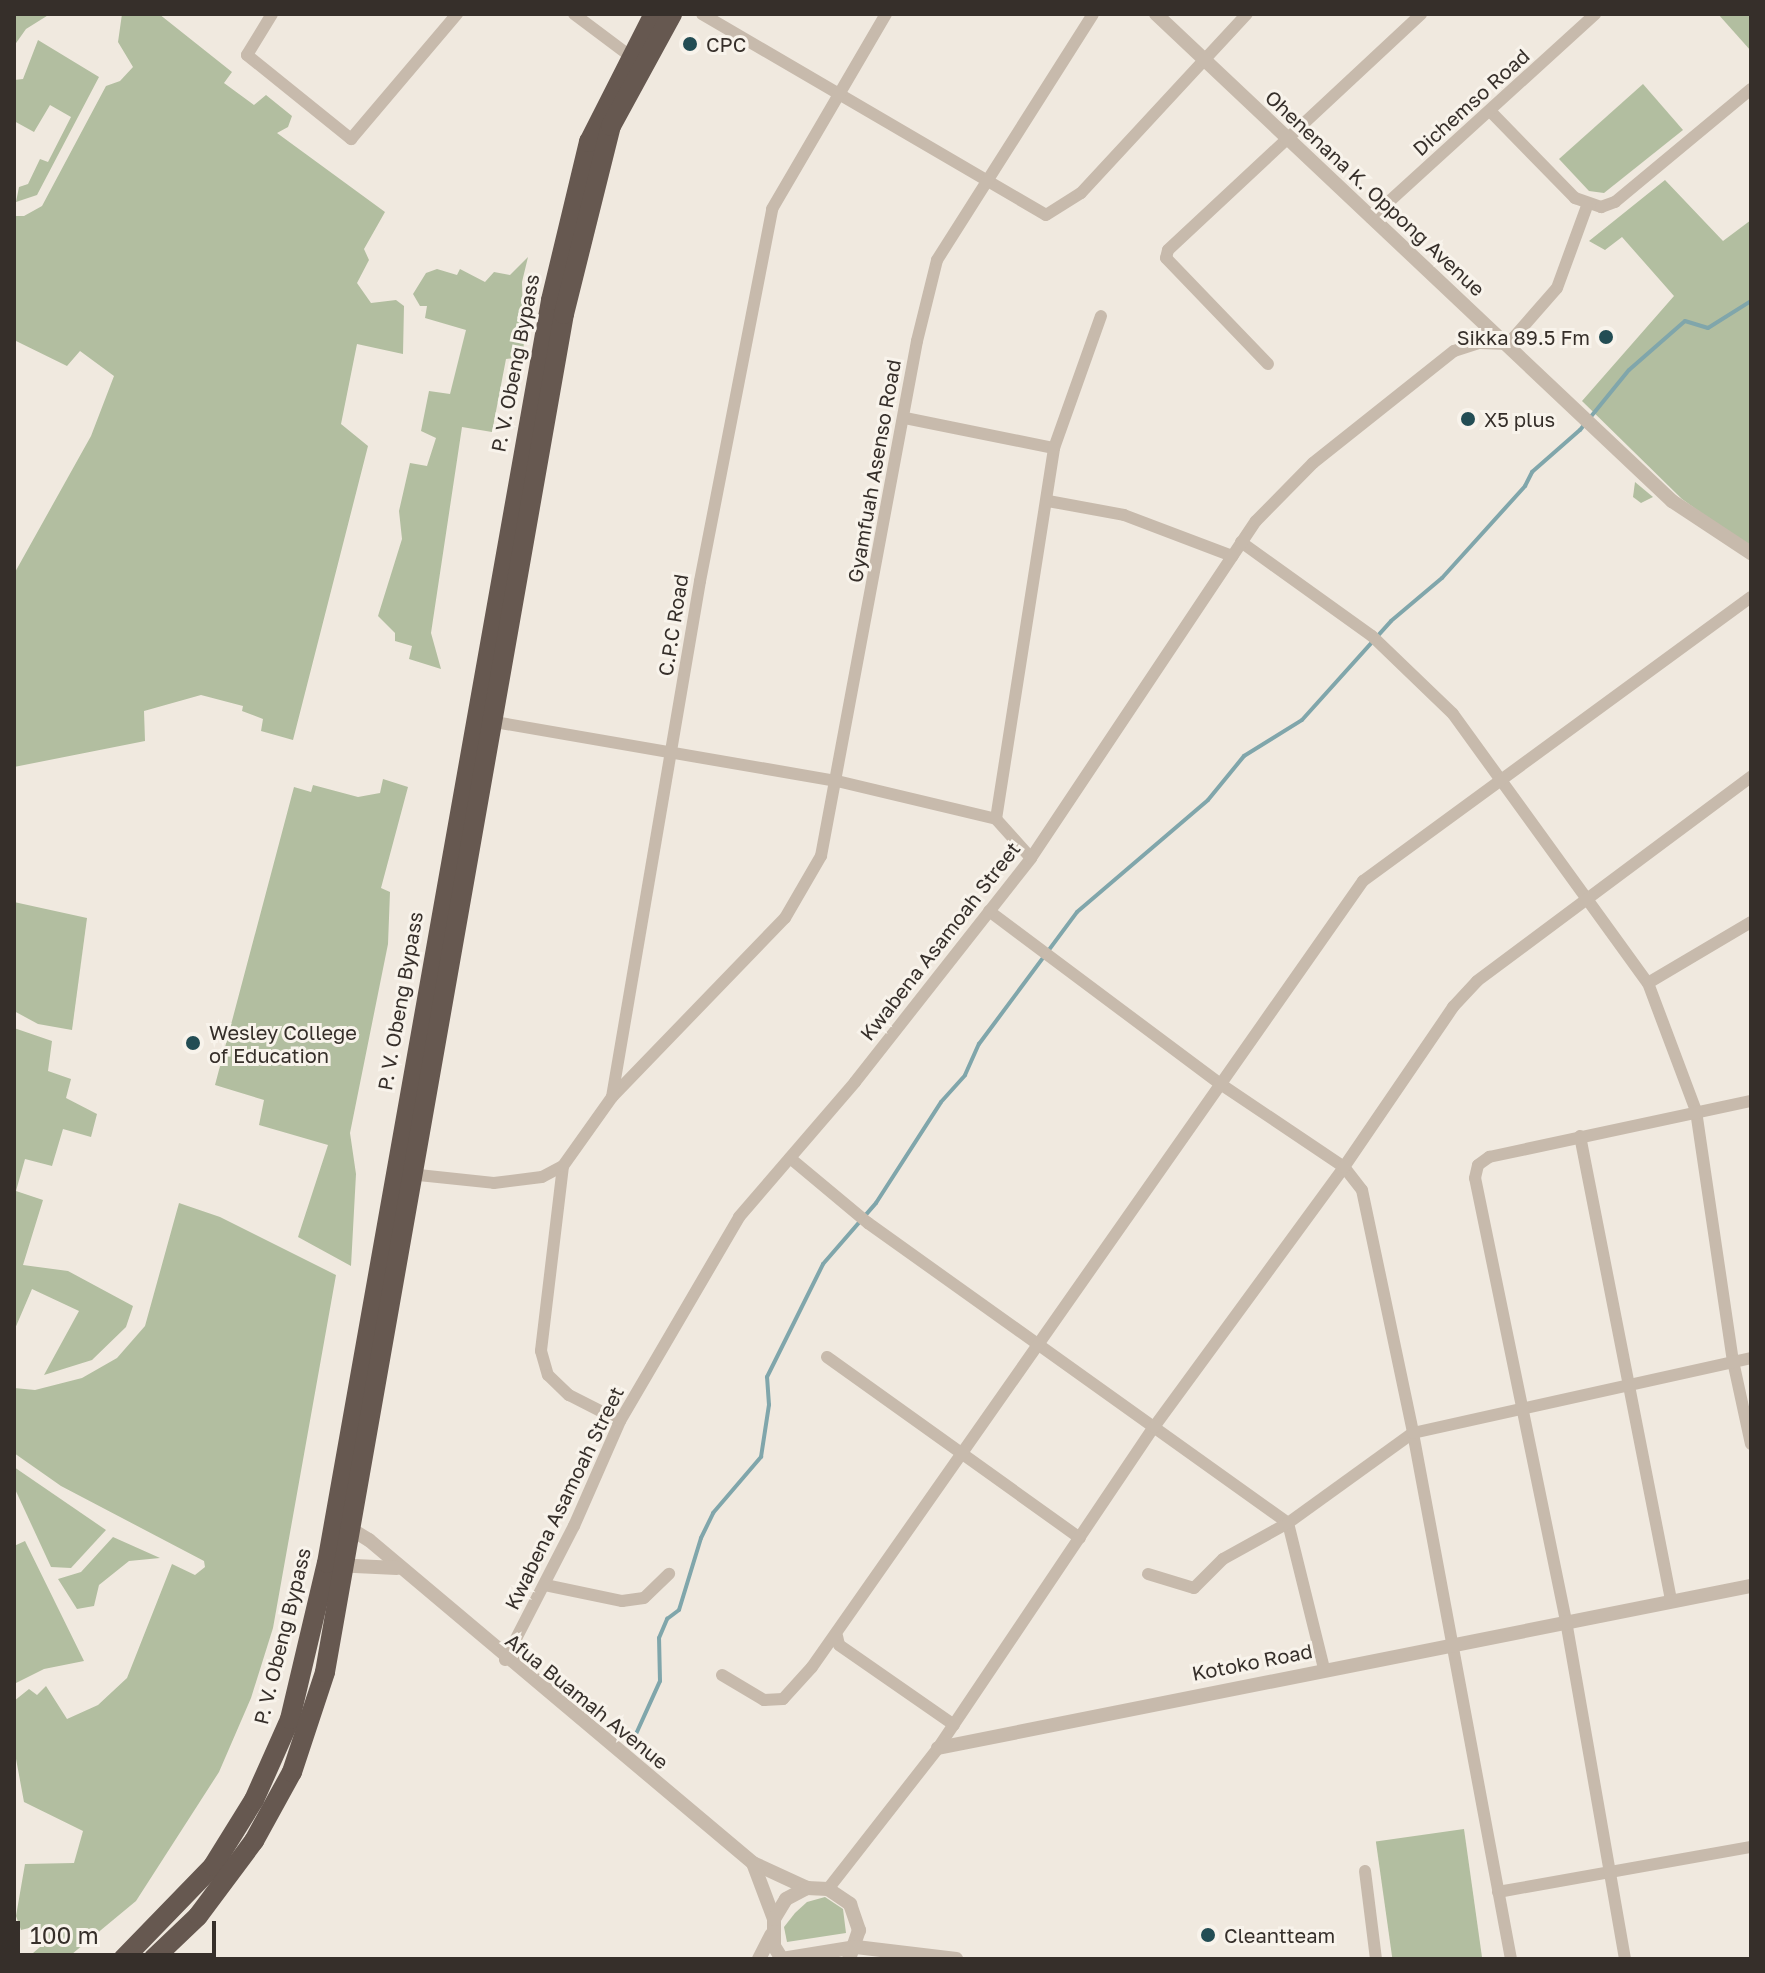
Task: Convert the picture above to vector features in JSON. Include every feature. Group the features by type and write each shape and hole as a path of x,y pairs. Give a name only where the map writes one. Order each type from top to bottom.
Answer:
{"highway":[{"name":"P. V. Obeng Bypass","path":"153,1959 233,1873 292,1772 325,1672 341,1525 574,194 589,142 654,14"},
{"name":"P. V. Obeng Bypass","path":"481,720 589,199 611,126 672,14"},
{"name":"P. V. Obeng Bypass","path":"123,1959 213,1866 254,1800 290,1719 336,1566"}],"street":[{"path":"272,14 247,55 351,139 457,14"},
{"path":"574,14 630,56"},
{"path":"702,14 1033,211 1057,212 1081,193 1201,58 1247,14"},
{"name":"C.P.C Road","path":"563,1166 612,1097 674,754 700,581 772,209 886,14"},
{"name":"Gyamfuah Asenso Road","path":"837,781 937,260 983,180 1093,14"},
{"name":"Ohenenana K. Oppong Avenue","path":"1156,14 1588,418 1672,501 1751,553"},
{"path":"1268,364 1166,255 1286,136 1421,14"},
{"name":"Dichemso Road","path":"1371,218 1492,113 1595,14"},
{"path":"1587,206 1615,202 1751,89"},
{"path":"1492,113 1587,206"},
{"path":"1508,344 1557,288 1587,206"},
{"path":"996,819 1054,448 1101,316"},
{"name":"Kwabena Asamoah Street","path":"505,1660 545,1585 620,1421 739,1217 1031,858 1241,542 1313,463 1454,351 1479,343 1508,344"},
{"path":"905,418 1054,448"},
{"path":"1048,501 1124,515 1232,556"},
{"path":"1241,542 1372,636 1453,714 1504,777 1585,899 1648,983 1696,1111 1733,1361 1751,1444"},
{"path":"722,1675 764,1700 783,1699 837,1636 1037,1343 1363,881 1751,597"},
{"path":"481,720 837,781 996,819 1031,858"},
{"path":"828,1889 938,1748 1154,1427 1344,1167 1466,991 1751,777"},
{"path":"612,1097 785,918 821,856 837,781"},
{"path":"989,911 1219,1083 1344,1167 1366,1205 1413,1433 1511,1959"},
{"path":"1648,983 1751,922"},
{"path":"1625,1959 1607,1876 1566,1621 1519,1405 1475,1178 1478,1165 1489,1157 1751,1101"},
{"path":"1580,1136 1671,1600"},
{"path":"790,1158 868,1223 1288,1523 1324,1668"},
{"path":"402,1173 524,1183 563,1166"},
{"path":"563,1166 541,1351 548,1375 569,1395 620,1421"},
{"path":"827,1357 1080,1538"},
{"path":"1148,1574 1194,1588 1223,1559 1288,1523 1413,1433 1519,1405 1751,1358"},
{"name":"Afua Buamah Avenue","path":"341,1525 753,1863 807,1888"},
{"path":"336,1566 397,1568"},
{"path":"545,1585 622,1601 644,1598 669,1574"},
{"name":"Kotoko Road","path":"938,1748 1452,1642 1751,1586"},
{"path":"837,1636 839,1645 954,1725"},
{"path":"1498,1892 1607,1876 1751,1847"},
{"path":"753,1863 782,1959 889,1948 956,1959"},
{"path":"1365,1871 1376,1959"},
{"path":"759,1959 786,1899 807,1888 828,1889 850,1904 859,1930 852,1953"},
{"path":"859,1930 889,1948"}],"green space":[{"path":"14,14 50,14 26,29 14,46"},
{"path":"122,14 159,14 232,72 224,83 254,105 266,95 292,116 288,127 277,133 385,212 364,249 369,260 357,283 371,303 396,300 404,306 403,354 357,344 341,424 368,446 293,740 261,731 263,719 242,711 243,706 201,695 144,711 145,741 14,767 14,574 91,436 114,376 80,351 67,366 14,340 14,216 24,216 42,206 106,86 120,81 133,67 118,42"},
{"path":"1718,14 1751,14 1751,51"},
{"path":"38,40 99,77 37,195 16,202 19,187 28,184 40,159 48,162 71,117 50,105 34,132 14,121 14,80 23,79"},
{"path":"1643,84 1683,130 1604,193 1589,191 1559,159"},
{"path":"1665,180 1723,241 1751,220 1751,549 1682,499 1582,401 1674,296 1622,237 1605,250 1589,241"},
{"path":"528,257 522,282 524,357 506,359 492,432 462,427 431,633 441,669 409,659 412,646 395,641 395,633 378,616 402,539 399,511 410,463 427,466 436,438 421,431 429,391 450,394 466,330 425,318 427,306 420,306 413,294 426,273 437,269 457,275 460,269 485,282 494,272 510,275"},
{"path":"1635,482 1653,497 1641,503 1633,497"},
{"path":"383,779 408,787 381,888 390,892 388,944 350,1133 356,1174 351,1266 298,1237 328,1145 259,1125 264,1100 215,1085 294,787 311,792 313,785 358,797 380,793"},
{"path":"14,902 87,918 72,1030 38,1024 14,1011"},
{"path":"14,1028 52,1041 48,1071 71,1079 66,1098 97,1114 91,1137 63,1129 52,1166 25,1159 16,1191 43,1200 23,1265 68,1271 133,1306 126,1327 92,1360 44,1375 79,1311 32,1289 14,1331"},
{"path":"179,1203 220,1217 336,1275 273,1628 251,1698 219,1772 136,1901 66,1959 26,1959 40,1947 33,1927 21,1930 16,1916 25,1864 74,1863 83,1831 24,1802 14,1748 14,1701 29,1689 37,1695 46,1686 67,1719 98,1705 127,1678 172,1564 195,1575 205,1567 204,1561 61,1486 14,1453 14,1388 35,1390 82,1378 117,1358 145,1326"},
{"path":"14,1467 106,1530 71,1568 51,1567 14,1487"},
{"path":"113,1537 160,1558 129,1561 99,1585 94,1606 77,1609 58,1579 81,1572"},
{"path":"25,1541 84,1661 44,1669 14,1684 14,1546"},
{"path":"1464,1829 1482,1959 1392,1959 1376,1841"},
{"path":"825,1897 843,1909 846,1933 787,1942 784,1927 795,1913 807,1902"}],"waterway":[{"path":"636,1734 660,1681 659,1638 667,1619 679,1610 701,1538 713,1513 761,1457 769,1405 767,1377 823,1264 876,1203 941,1102 965,1075 979,1044 1077,912 1208,800 1244,756 1302,720 1391,621 1442,578 1525,486 1532,472 1580,430 1629,370 1685,321 1708,328 1751,301"}],"place":[{"name":"CPC","path":"690,44"},
{"name":"Sikka 89.5 Fm","path":"1606,337"},
{"name":"X5 plus","path":"1468,419"},
{"name":"Wesley College of Education","path":"193,1043"},
{"name":"Cleantteam","path":"1208,1935"}]}
